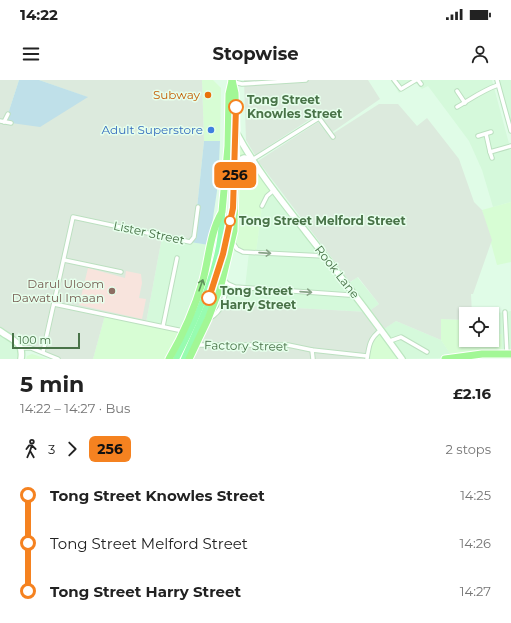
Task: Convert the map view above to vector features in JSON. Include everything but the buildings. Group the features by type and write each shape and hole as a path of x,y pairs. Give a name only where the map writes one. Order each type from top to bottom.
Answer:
{"highway":[{"path":"189,359 208,320 225,279 232,240 235,220 233,208 236,131 235,92 231,80"},
{"path":"169,359 190,316 203,280 216,222 222,212 228,146 229,94 231,80"},
{"path":"445,359 482,354 509,354"}],"main road":[{"path":"184,359 208,304 223,254 233,208"},
{"path":"176,359 193,326 212,273 222,224 222,212"}],"street":[{"path":"231,80 242,84 306,80"},
{"path":"394,80 401,89 417,80 421,84"},
{"path":"497,80 511,130"},
{"path":"457,107 483,90 498,85"},
{"path":"457,91 465,103"},
{"path":"8,114 2,121 11,124"},
{"path":"235,162 244,158 252,160 319,118 333,137"},
{"name":"Rook Lane","path":"236,131 252,160 382,330 402,359"},
{"path":"478,136 491,132"},
{"path":"486,134 492,158"},
{"path":"490,152 511,146"},
{"path":"262,206 267,196 274,190"},
{"name":"Lister Street","path":"64,260 73,217 190,242 194,237 198,208"},
{"path":"232,240 237,249 243,252 324,256"},
{"path":"163,326 177,258"},
{"path":"43,352 64,260 121,272"},
{"path":"225,279 240,288 349,295 354,293"},
{"path":"54,304 183,331"},
{"path":"505,312 509,354"},
{"path":"367,358 368,344 372,337 382,330"},
{"path":"0,331 18,343 22,348 21,359"},
{"path":"390,341 401,337 427,352"},
{"name":"Factory Street","path":"196,345 288,345 367,358"},
{"path":"22,348 31,348 58,359"},
{"path":"312,350 313,359"}],"shaded area":[{"path":"0,80 19,80 8,114 87,97 39,80 202,80 204,141 194,237 190,242 162,237 146,323 105,315 93,359 58,359 31,348 22,348 0,331"},
{"path":"19,80 39,80 88,97 40,127 4,122"},
{"path":"202,80 213,80 221,88 220,141 204,141"},
{"path":"244,80 368,80 380,99 331,133 318,114 255,155 246,140"},
{"path":"391,80 492,80 511,151 511,202 493,207 482,170 469,141 428,86 422,89 417,84 414,84 399,93"},
{"path":"497,80 511,80 511,131"},
{"path":"379,104 398,104 417,126 427,118 459,159 474,202 482,210 492,240 473,294 471,294 472,307 459,307 459,320 441,319 441,340 396,321 372,337 367,359 189,359 208,319 223,304 368,312 379,304 358,277 350,282 258,161 318,122 329,136"},
{"path":"233,140 252,160 274,190 262,206 256,253 243,252 233,245"},
{"path":"204,141 220,141 218,184 209,245 190,242 194,237"},
{"path":"274,190 347,285 357,277 379,304 368,312 223,304 226,283 245,288 249,252 256,252 262,206"},
{"path":"511,202 511,262 497,265 482,210"},
{"path":"162,237 209,245 216,251 183,331 146,323"},
{"name":"Darul Uloom Dawatul Imaan","path":"88,268 125,278 126,271 141,274 142,283 139,298 146,299 142,319 79,305"},
{"path":"511,311 511,354 502,354 501,334 499,334 499,313"},
{"path":"105,315 183,331 167,359 93,359"},
{"path":"441,319 459,320 459,347 499,347 499,334 502,334 502,354 453,358 441,340"},
{"path":"396,321 441,340 453,358 402,359 382,330"},
{"path":"381,330 402,359 367,359 368,344"},
{"path":"0,331 18,343 21,359 0,359"},
{"path":"32,354 48,359 26,359 27,356"}],"bus line":[{"name":"256","path":"209,298 223,254 233,208 236,154 236,107"}],"place":[{"name":"Subway","path":"208,95"},
{"name":"Tong Street Knowles Street","path":"236,107"},
{"name":"Adult Superstore","path":"211,130"},
{"name":"Tong Street Melford Street","path":"230,221"},
{"name":"Darul Uloom Dawatul Imaan","path":"112,291"},
{"name":"Tong Street Harry Street","path":"209,298"}]}
